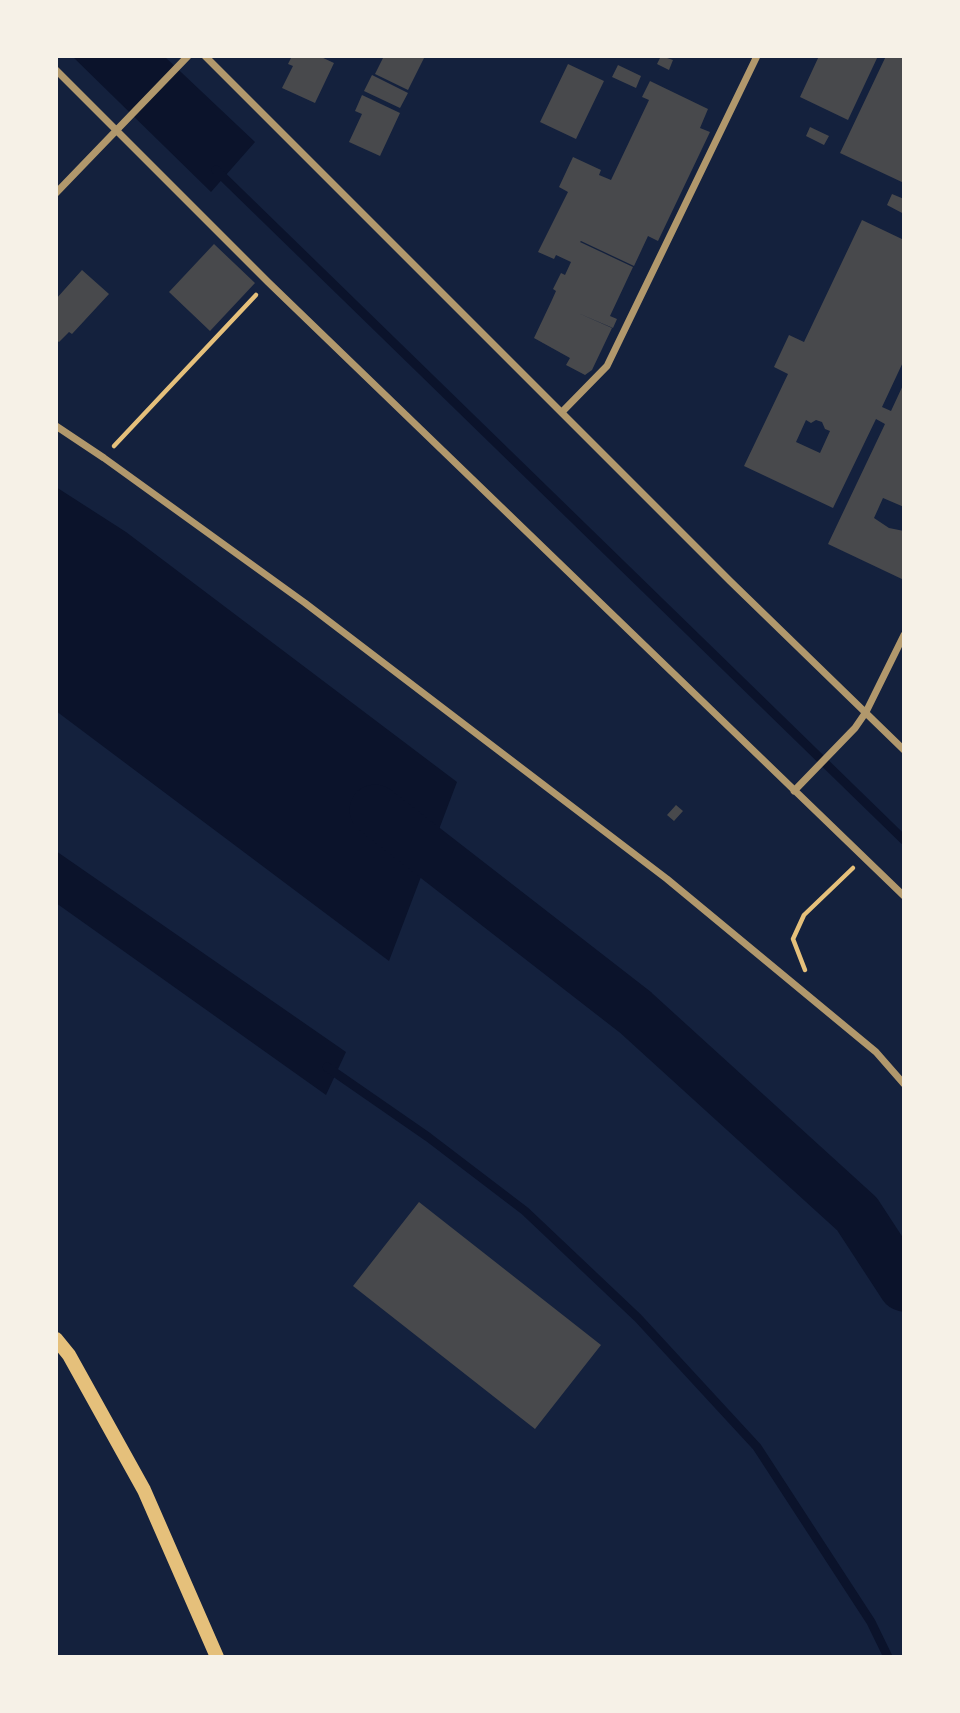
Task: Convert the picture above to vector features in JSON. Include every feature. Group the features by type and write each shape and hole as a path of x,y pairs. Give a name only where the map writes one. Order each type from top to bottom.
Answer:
{"main road":[{"path":"56,1339 69,1355 144,1490 217,1657"}],"street":[{"path":"205,56 904,750"},
{"path":"562,412 607,366 757,56"},
{"path":"56,193 187,58"},
{"path":"56,70 268,282 904,896"},
{"path":"56,426 316,611 667,879 876,1052 904,1084"},
{"path":"794,791 855,728 866,712 904,635"}],"path":[{"path":"104,458 268,282"},
{"path":"812,979 806,972 793,939 804,915 864,858"}],"water":[{"path":"72,56 164,56 255,142 211,192"},
{"path":"56,487 126,532 457,782 389,961 56,711"},
{"path":"56,851 346,1052 326,1095 56,903"}],"building":[{"path":"292,56 319,56 334,63 315,103 282,88 293,66 288,64"},
{"path":"384,56 425,56 408,90 375,74"},
{"path":"661,56 673,60 669,70 657,64"},
{"path":"819,56 878,56 848,120 800,97"},
{"path":"886,56 904,56 904,183 840,153"},
{"path":"568,64 604,81 576,139 540,122"},
{"path":"618,65 641,76 636,88 612,77"},
{"path":"372,75 408,93 400,108 364,91"},
{"path":"650,81 708,109 700,128 710,132 658,241 648,236 634,266 580,242 633,267 610,316 617,319 613,328 578,313 612,328 592,370 585,375 566,365 570,358 534,338 556,291 553,289 561,273 565,275 571,262 556,255 554,259 538,252 568,192 559,187 573,157 601,170 599,175 611,180 649,100 642,97"},
{"path":"362,95 400,113 380,156 349,142 362,114 355,111"},
{"path":"810,127 829,136 824,145 806,136"},
{"path":"892,194 904,199 904,214 887,205"},
{"path":"862,220 904,240 904,360 882,407 891,411 904,383 904,507 883,498 874,518 889,528 904,531 904,580 828,544 885,424 876,419 833,508 744,466 788,374 774,367 789,335 804,342","holes":["806,420 811,423 816,420 822,422 825,429 830,431 820,453 796,442"]},
{"path":"214,244 255,283 210,331 169,292"},
{"path":"82,270 109,294 72,334 69,332 59,342 56,340 56,299"},
{"path":"676,805 683,811 674,821 667,815"},
{"path":"419,1202 601,1345 535,1429 353,1286"}],"waterway":[{"path":"216,170 904,840"},
{"path":"375,810 635,1012 857,1214 904,1286"},
{"path":"327,1067 428,1137 525,1211 638,1318 757,1447 871,1622 888,1657"}]}
